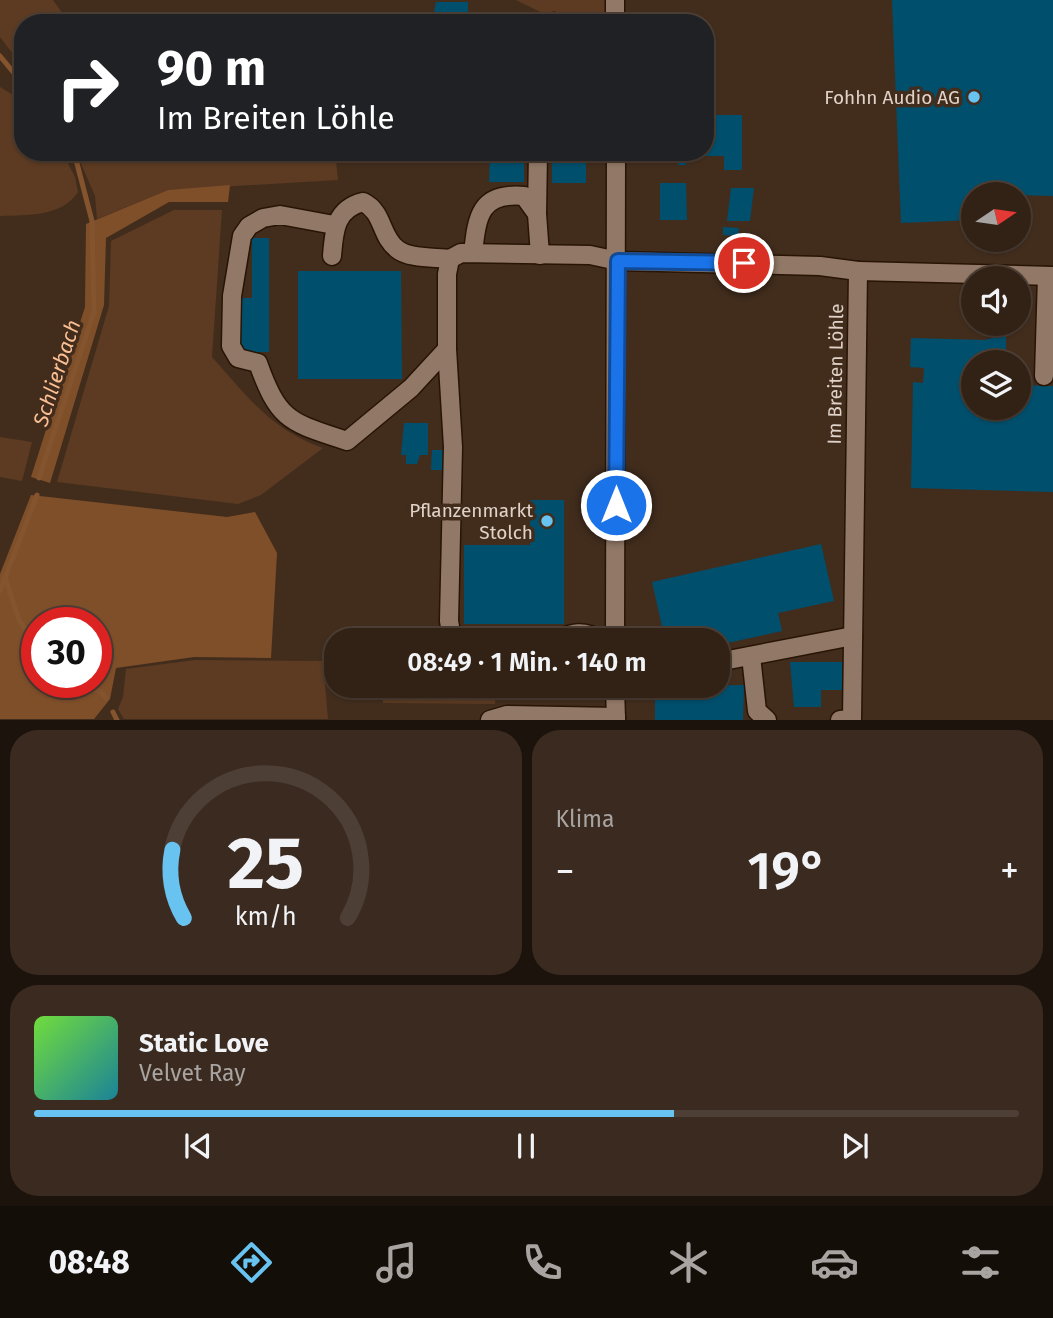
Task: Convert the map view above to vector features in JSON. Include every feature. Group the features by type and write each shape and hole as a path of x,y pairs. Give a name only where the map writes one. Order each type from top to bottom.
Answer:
{"street":[{"path":"538,161 540,255"},
{"path":"615,628 616,161"},
{"path":"473,253 477,222 484,207 494,198 506,195 524,196 537,214"},
{"path":"332,256 334,225 349,206 363,202 374,208 387,237 397,250 407,254 450,259 473,253 590,255 618,261 1050,276 1044,376"},
{"path":"334,225 280,215 263,218 249,226 242,236 232,296 231,346 238,358 258,363 280,412 306,428 347,441 411,388 447,349"},
{"path":"450,259 447,274 447,349 453,447 450,628"},
{"name":"Im Breiten Löhle","path":"852,719 858,271"},
{"path":"730,660 853,636"},
{"path":"751,656 757,711 767,719"},
{"path":"490,719 507,715 616,718 615,698"},
{"path":"840,719 852,719"}],"shaded area":[{"path":"0,0 53,0 63,14 14,14 14,55 0,37"},
{"path":"516,0 605,0 605,14 545,14"},
{"path":"0,87 14,96 14,161 67,161 75,177 78,192 63,206 53,210 0,216"},
{"path":"80,161 336,161 338,180 168,190 97,219 95,196"},
{"path":"230,185 228,202 169,202 106,238 104,305 50,483 31,477 85,307 86,224 168,190"},
{"path":"174,210 222,210 212,357 274,422 305,441 323,448 261,495 238,504 57,482 109,306 111,241"},
{"path":"0,437 32,442 22,481 0,477"},
{"path":"31,495 227,517 255,512 277,553 271,658 194,657 116,668 112,689 112,607 21,607 21,698 110,698 94,719 0,719 0,574"},
{"path":"195,660 323,661 324,698 326,698 328,719 124,719 118,709 123,697 126,669"},
{"path":"383,698 495,698 495,704 383,703"}],"building":[{"name":"Fohhn Audio AG","path":"892,0 1053,0 1053,196 1031,195 1031,182 961,182 961,220 901,223"},
{"path":"436,2 468,2 468,14 434,14"},
{"path":"714,115 742,115 742,170 724,170 724,156 714,156"},
{"path":"490,161 524,161 524,182 489,182"},
{"path":"552,161 586,161 586,183 552,183"},
{"path":"678,161 686,161 686,165 678,165"},
{"path":"660,183 686,183 687,220 660,220"},
{"path":"731,188 754,188 750,221 727,221"},
{"path":"723,227 739,228 738,236 723,235"},
{"path":"252,238 269,238 269,352 239,352 239,298 252,298"},
{"path":"298,271 401,271 402,379 298,379"},
{"path":"1006,336 1006,350 961,350 961,420 1031,420 1031,385 1053,386 1053,492 911,488 913,382 923,383 924,368 910,367 911,338 985,340"},
{"path":"404,423 428,423 428,455 420,455 417,464 406,464 406,455 401,455"},
{"path":"432,450 448,450 448,470 431,470"},
{"path":"530,500 564,500 564,624 464,624 464,545 530,545"},
{"path":"821,544 834,601 778,613 782,631 730,642 730,628 662,628 652,582"},
{"path":"790,662 842,662 842,690 821,690 821,707 794,707"},
{"path":"730,685 744,685 743,720 655,720 655,698 730,698"}],"waterway":[{"name":"Schlierbach","path":"0,56 14,73"},
{"name":"Schlierbach","path":"39,478 94,312 92,221 76,161"},
{"name":"Schlierbach","path":"0,591 37,495"},
{"path":"5,577 21,623"},
{"path":"113,712 117,720"}],"place":[{"name":"Fohhn Audio AG","path":"974,97"},
{"name":"Pflanzenmarkt Stolch","path":"547,521"}],"route":[{"path":"616,505 618,261 744,263"}]}
